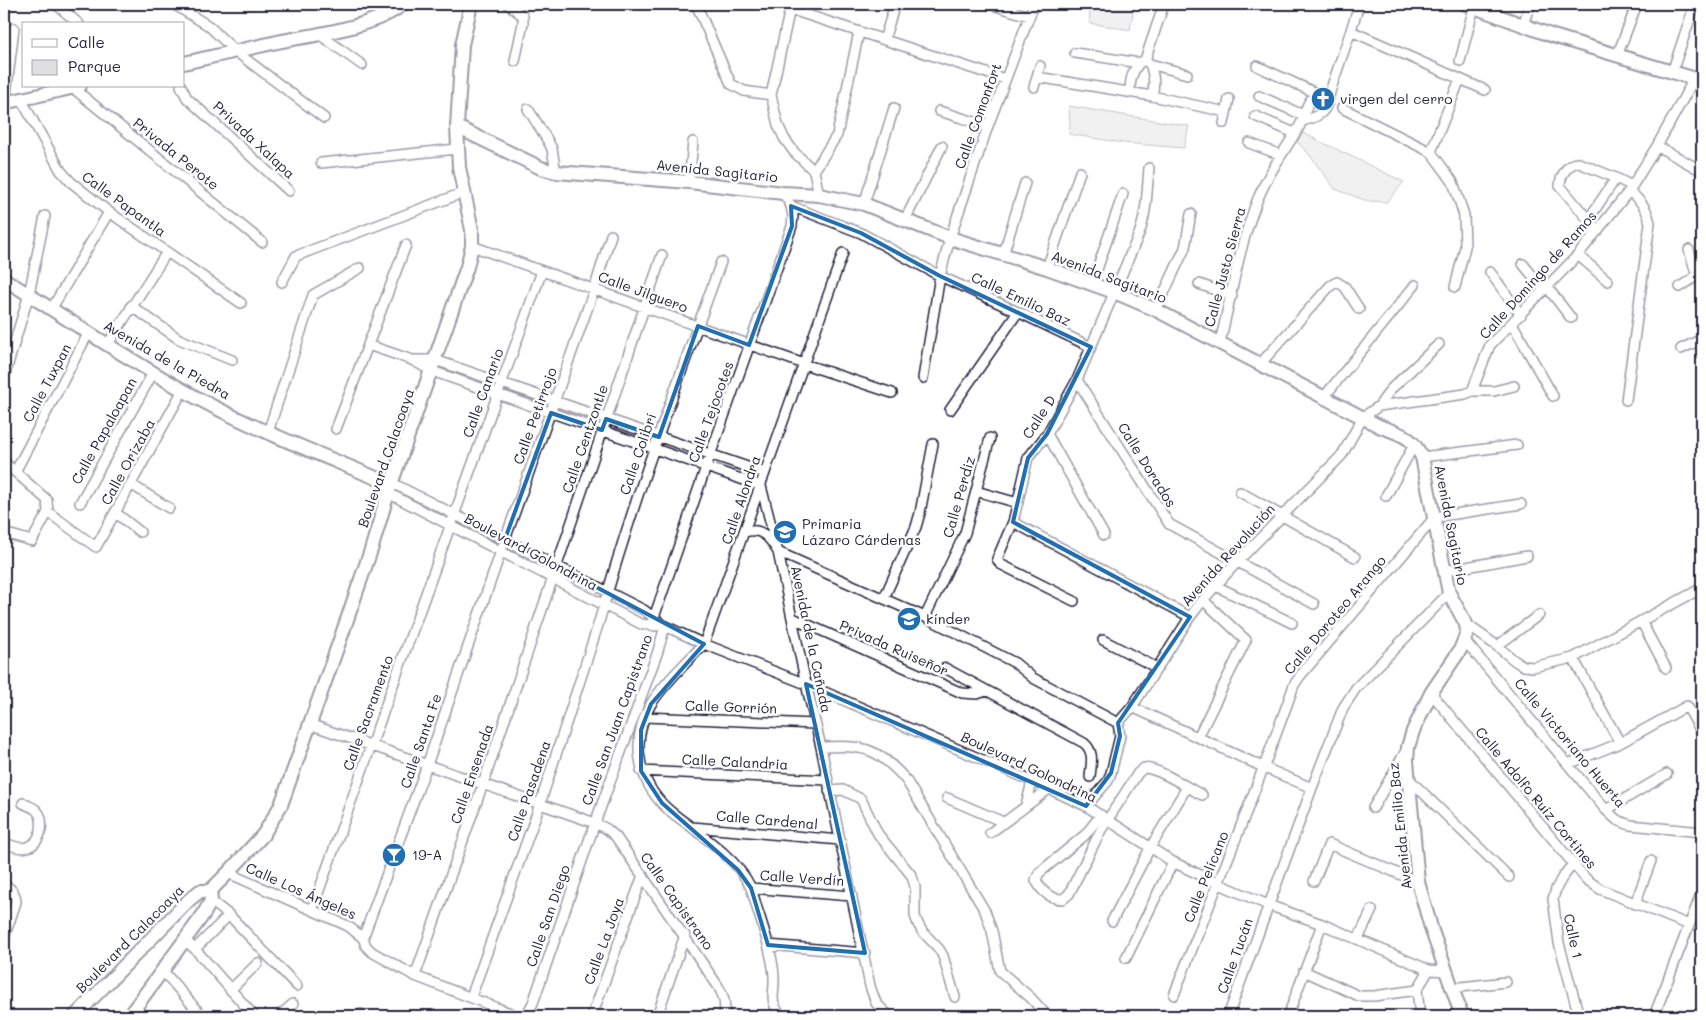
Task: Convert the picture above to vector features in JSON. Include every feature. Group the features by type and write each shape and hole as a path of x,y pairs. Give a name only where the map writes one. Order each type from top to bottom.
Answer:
{"street":[{"path":"172,4 209,26 235,51 324,118"},
{"path":"185,63 319,34 378,19 403,4"},
{"name":"Boulevard Calacoaya","path":"129,1016 184,940 210,896 263,835 274,819 372,547 390,488 434,366 467,267 472,246 472,230 457,149 462,45 471,4"},
{"path":"508,4 523,16 524,23 515,61"},
{"path":"696,4 731,84 744,91 771,95"},
{"path":"884,40 895,4"},
{"name":"Calle Comonfort","path":"923,378 940,276 950,238 988,126 1034,4"},
{"path":"1130,92 1133,72 1144,63 1164,4"},
{"path":"1259,96 1303,118 1318,116 1324,111 1328,104 1330,92 1359,4"},
{"path":"1523,25 1530,4"},
{"path":"1617,56 1637,4"},
{"path":"1672,72 1695,4"},
{"path":"57,5 77,22"},
{"path":"994,5 1029,16"},
{"path":"819,195 814,171 794,152 784,138 778,125 771,95 790,6 859,32 1005,79"},
{"path":"1460,61 1470,6 1553,36 1698,80"},
{"path":"14,28 4,103 71,88"},
{"path":"1351,31 1486,90"},
{"path":"814,171 836,135 859,32"},
{"path":"319,34 362,66"},
{"path":"1075,53 1144,63 1187,74"},
{"path":"1144,63 1154,74 1152,96"},
{"path":"1034,87 1040,66"},
{"path":"1258,66 1318,94 1330,92"},
{"path":"1037,77 1152,96 1226,112"},
{"path":"1431,152 1460,79"},
{"name":"Calle Domingo de Ramos","path":"1472,391 1490,345 1521,315 1598,231 1630,189 1698,80"},
{"name":"Privada Perote","path":"77,88 262,242"},
{"name":"Privada Xalapa","path":"182,88 187,98 289,191"},
{"name":"Calle Justo Sierra","path":"1220,342 1245,236 1254,208 1312,98 1318,94"},
{"name":"Calle Papantla","path":"21,99 61,171 71,182 110,212 241,303"},
{"path":"1224,123 1229,99"},
{"path":"864,204 894,108"},
{"path":"1342,108 1431,152 1453,182 1464,215 1465,247 1454,287"},
{"path":"528,109 548,140 552,149 556,172"},
{"path":"939,111 988,126"},
{"path":"1255,116 1292,132 1294,135"},
{"name":"Avenida Sagitario","path":"457,127 541,168 556,172 689,182 783,193 819,195 864,204 950,238 1047,268 1114,292 1156,310 1363,417 1405,436 1415,443 1422,457 1449,593 1466,624"},
{"path":"689,182 693,142"},
{"path":"1249,143 1281,155"},
{"path":"905,220 942,146"},
{"path":"1657,146 1702,171"},
{"path":"321,163 457,149"},
{"path":"1598,231 1560,186 1561,179 1568,167 1575,163 1616,178 1641,200 1648,211 1650,223 1626,400"},
{"name":"Calle D","path":"1074,601 1000,564 997,559 1018,503 1028,458 1047,434 1078,380 1144,222 1149,168"},
{"path":"1047,268 1080,172"},
{"path":"1588,220 1616,178"},
{"path":"1003,255 1025,183"},
{"path":"282,282 296,256 465,192"},
{"path":"783,193 791,206"},
{"path":"1092,284 1123,194"},
{"name":"Calle Emilio Baz","path":"791,206 861,233 940,276 1091,347"},
{"name":"Calle Tejocotes","path":"651,626 710,454 792,226 791,206"},
{"path":"52,308 110,212"},
{"path":"1156,310 1185,248 1191,214"},
{"path":"4,378 28,294 45,216"},
{"name":"Calle Petirrojo","path":"501,551 594,290 611,235"},
{"path":"336,429 406,245"},
{"name":"Calle Jilguero","path":"472,246 749,345 892,393"},
{"path":"1680,286 1700,274 1690,250"},
{"path":"108,344 167,252"},
{"name":"Calle Alondra","path":"704,644 843,253"},
{"path":"1578,254 1608,281"},
{"name":"Calle Centzontle","path":"552,579 662,255"},
{"name":"Calle Colibrí","path":"607,592 654,448 721,262"},
{"path":"1524,264 1571,318"},
{"path":"268,432 313,295 360,268"},
{"name":"Calle Canario","path":"450,525 542,271"},
{"path":"1490,272 1521,315"},
{"name":"Avenida de la Piedra","path":"4,279 183,390 268,432 376,478 390,488"},
{"path":"1261,363 1330,286 1338,282 1345,287 1359,309"},
{"path":"1199,284 1232,296"},
{"path":"1324,397 1415,284"},
{"path":"131,306 179,339 232,360"},
{"path":"950,410 1018,312"},
{"path":"1512,323 1553,396"},
{"name":"Calle Tuxpan","path":"15,472 90,332"},
{"path":"1681,349 1702,339"},
{"path":"1363,417 1379,406 1391,389 1439,344"},
{"path":"368,345 412,360 502,383 765,473"},
{"path":"434,366 498,394 760,486"},
{"name":"Calle Papaloapan","path":"80,503 153,373"},
{"name":"Calle Dorados","path":"1078,380 1169,524 1314,604"},
{"path":"1379,406 1465,394 1472,391 1494,391 1514,386"},
{"name":"Calle Orizaba","path":"48,512 96,547 183,390"},
{"name":"Avenida Revolución","path":"1119,721 1132,707 1203,600 1237,562 1342,455 1363,417"},
{"path":"1047,434 1104,535"},
{"name":"Calle Perdiz","path":"925,617 960,545 990,438"},
{"path":"1386,496 1415,443"},
{"path":"884,598 916,527 933,444"},
{"path":"1422,457 1518,445"},
{"path":"4,462 48,500 48,512 32,541 4,533"},
{"path":"132,485 169,508"},
{"name":"Avenida de la Cañada","path":"760,486 793,618 873,995 876,1004 889,1016"},
{"name":"Boulevard Golondrina","path":"390,488 454,513 654,617 664,626 704,644 806,684 1032,781 1086,806 1173,862 1268,905 1322,924 1429,970"},
{"name":"Boulevard Golondrina","path":"390,488 450,525 641,624 664,626"},
{"path":"976,490 1018,503"},
{"path":"1240,492 1355,557"},
{"path":"1435,517 1521,504"},
{"path":"116,512 140,532"},
{"name":"Calle Doroteo Arango","path":"1265,768 1294,685 1300,676 1435,517"},
{"path":"1012,522 1190,617"},
{"name":"Calle Sacramento","path":"312,910 450,525"},
{"path":"745,532 756,530 761,532 772,542 778,552 925,617 1021,667 1033,678 1119,721 1120,736 1108,781 1086,806"},
{"name":"Calle Santa Fe","path":"363,938 427,765 501,551"},
{"path":"1444,571 1527,556"},
{"name":"Calle Ensenada","path":"415,976 483,784 552,579"},
{"path":"1216,586 1292,623"},
{"name":"Calle Pasadena","path":"470,997 540,804 607,592"},
{"path":"1466,624 1515,661 1524,666 1533,667 1573,658 1641,621 1701,592"},
{"name":"Calle Tucán","path":"1228,1016 1343,708 1349,697 1449,593"},
{"path":"1198,738 1246,640 1203,600"},
{"path":"1497,646 1539,615"},
{"name":"Privada Ruiseñor","path":"793,618 962,693 977,694 986,691"},
{"path":"1641,621 1666,668"},
{"path":"1373,808 1408,746 1413,731 1432,693 1465,641 1467,633 1466,624"},
{"name":"Calle San Juan Capistrano","path":"595,822 658,651 664,626"},
{"path":"1103,640 1157,668"},
{"name":"Calle Victoriano Huerta","path":"1465,641 1606,810 1617,820 1630,825 1702,832"},
{"path":"704,644 661,690 651,704 640,730 639,758 641,771 652,792 662,803 727,858 750,888 768,945 774,977 772,1000 781,1016"},
{"path":"1573,658 1620,742"},
{"path":"945,668 1090,748 1090,777"},
{"name":"Calle Adolfo Ruíz Cortines","path":"1432,693 1572,865 1592,885 1689,925"},
{"path":"1568,764 1620,742 1687,706 1702,733"},
{"path":"1132,707 1312,788"},
{"name":"Calle Gorrión","path":"645,717 816,724"},
{"name":"Calle Capistrano","path":"309,724 595,822 607,829 616,837 643,875 718,986 725,1004 724,1016"},
{"path":"821,747 849,746 866,748 895,767 906,780 985,911 991,926 1000,971 1031,998 1047,1016"},
{"name":"Avenida Emilio Baz","path":"1408,746 1408,778 1418,882 1432,931 1462,1016"},
{"path":"1104,818 1068,894 1063,899 1049,896 1036,880 1039,873 1104,818 1138,772 1144,768 1150,769 1202,796"},
{"name":"Calle Pelícano","path":"1174,996 1265,768"},
{"name":"Calle Calandria","path":"641,771 827,780"},
{"path":"1606,810 1667,774"},
{"path":"1408,778 1509,877"},
{"path":"1026,806 1032,781"},
{"path":"1112,920 1150,848 1187,787"},
{"path":"990,833 1049,789"},
{"path":"830,791 843,790 860,799 878,834 912,876 915,887 915,916 922,931 943,956 955,997"},
{"path":"947,798 1003,822"},
{"path":"4,842 17,848 26,847 34,844 39,837 42,826 38,812 33,807 23,804"},
{"name":"Calle San Diego","path":"520,1016 528,1012 532,1003 595,822"},
{"name":"Calle Cardenal","path":"692,827 840,840"},
{"path":"1314,882 1329,844 1418,882"},
{"path":"1636,904 1652,861"},
{"path":"1126,958 1173,862"},
{"name":"Calle 1","path":"1572,865 1562,878 1553,899 1559,943 1579,1016"},
{"name":"Calle Los Ángeles","path":"228,874 348,926 363,938 366,946 372,952 415,976 520,1016"},
{"name":"Calle La Joya","path":"592,1016 643,875"},
{"path":"4,884 16,896 16,902 4,938"},
{"name":"Calle Verdín","path":"750,888 852,896"},
{"name":"Boulevard Calacoaya","path":"75,1016 189,900 200,891 210,896"},
{"path":"1654,1016 1702,892"},
{"path":"210,896 297,986"},
{"path":"1358,939 1372,910"},
{"path":"195,949 229,915"},
{"path":"1288,1016 1322,924"},
{"path":"656,1016 684,935"},
{"path":"184,940 195,949 254,1016"},
{"path":"768,945 865,953"},
{"path":"230,990 258,963"},
{"path":"1420,1016 1417,990 1429,970 1446,970"},
{"path":"163,971 202,1016"},
{"path":"1304,971 1359,996 1374,996 1417,990"},
{"path":"1452,988 1506,982"},
{"path":"279,1016 293,1004"}],"highlighted area":[{"path":"791,206 861,233 940,276 1091,347 1047,434 1028,458 1013,522 1190,617 1118,723 1120,736 1111,773 1086,806 806,684 865,953 768,945 751,888 738,870 662,803 641,771 641,730 651,704 704,644 505,539 551,413 602,430 606,419 659,437 698,326 749,345 792,226"}],"green space":[{"path":"1051,4 1114,4 1134,7 1130,30 1089,23 1090,11"},
{"path":"1069,106 1189,126 1184,148 1123,143 1069,134"},
{"path":"1303,133 1404,182 1387,202 1367,201 1335,189 1308,153 1297,142"}],"place":[{"name":"virgen del cerro","path":"1323,99"},
{"name":"Primaria Lázaro Cárdenas","path":"785,532"},
{"name":"kínder","path":"909,619"},
{"name":"19-A","path":"394,855"}]}
